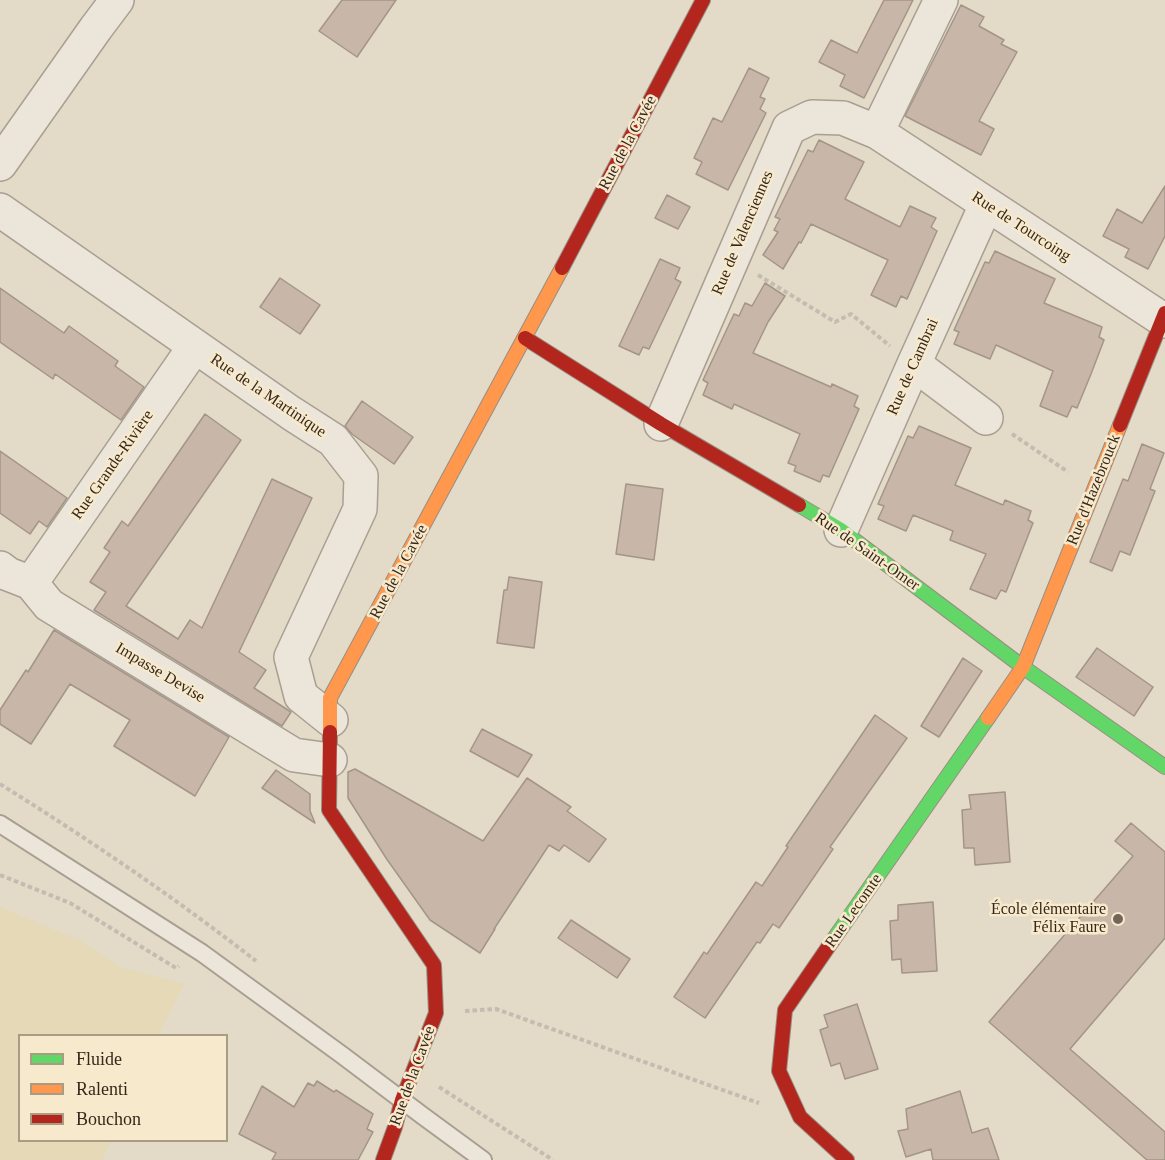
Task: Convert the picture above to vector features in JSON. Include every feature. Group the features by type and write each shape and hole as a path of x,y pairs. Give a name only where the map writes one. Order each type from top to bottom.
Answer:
{"street":[{"path":"0,164 117,0"},
{"name":"Rue de la Cavée","path":"382,1160 395,1127 402,1100 436,1013 434,965 329,810 330,698 525,338 703,0"},
{"path":"877,132 941,0"},
{"name":"Rue de Valenciennes","path":"661,424 789,128 812,117 843,118 877,132"},
{"name":"Rue de Tourcoing","path":"877,132 986,205 1164,318"},
{"name":"Rue de Cambrai","path":"841,530 986,205"},
{"name":"Rue de la Martinique","path":"0,210 333,440 361,476 360,509 291,657 302,696 331,720"},
{"name":"Rue d'Hazebrouck","path":"1023,667 1164,318"},
{"name":"Rue de Saint-Omer","path":"525,338 661,424 841,530 1023,667 1165,766"},
{"name":"Rue Grande-Rivière","path":"31,583 195,346"},
{"path":"914,364 986,418"},
{"name":"Impasse Devise","path":"0,568 8,574 31,583 49,605 294,754 330,760"},
{"name":"Rue Lecomte","path":"847,1160 800,1117 779,1071 785,1010 1023,667"}],"lane":[{"path":"0,824 202,953 483,1160"}],"path":[{"path":"732,259 835,322 851,314 914,364"},
{"path":"986,418 1094,488"},
{"path":"0,875 70,903 176,968 184,963"},
{"path":"436,1013 496,1009 800,1117"},
{"path":"436,1084 553,1160"}],"shaded area":[{"path":"0,907 81,941 122,968 184,984 159,1034 18,1034 18,1142 111,1142 102,1160 0,1160"}],"building":[{"path":"342,0 396,0 357,57 319,31"},
{"path":"884,0 913,0 864,98 840,86 845,75 819,62 831,40 857,53"},
{"path":"961,5 984,17 979,26 1004,40 1001,44 1017,52 979,121 994,129 981,155 905,116"},
{"path":"749,68 769,78 760,97 765,99 760,109 766,113 728,190 696,174 702,162 694,158 713,118 722,122"},
{"path":"819,140 864,162 845,199 900,227 910,206 936,218 931,227 937,231 907,299 901,296 896,307 871,295 888,260 811,224 783,269 763,255 778,232 774,230 780,219 775,217 808,150 813,152"},
{"path":"1165,186 1165,236 1148,269 1125,257 1129,249 1103,236 1117,209 1142,223"},
{"path":"667,195 690,207 678,229 655,218"},
{"path":"995,251 1055,279 1044,303 1102,327 1099,337 1104,340 1091,374 1077,408 1072,406 1067,417 1040,406 1053,371 996,345 990,359 954,344 959,332 954,330 985,262 989,263"},
{"path":"660,259 680,268 675,279 681,282 649,349 643,347 639,355 619,346"},
{"path":"280,278 320,305 300,334 260,307"},
{"path":"765,283 785,296 768,322 753,353 831,387 832,384 858,396 854,406 859,409 829,477 823,475 820,482 794,471 796,466 788,463 800,434 734,404 732,409 703,395 708,383 703,380 734,314 739,316 745,303 752,306"},
{"path":"0,288 64,333 69,326 118,361 115,366 144,387 121,420 55,374 53,379 0,342"},
{"path":"362,401 413,437 394,464 352,434 345,426"},
{"path":"205,414 241,440 126,606 178,639 190,620 202,628 272,479 312,498 239,652 266,670 254,688 291,712 282,726 94,610 106,592 90,582 110,552 104,548 122,521 128,526"},
{"path":"919,426 971,448 955,485 1003,505 1005,500 1031,511 1028,520 1033,523 1006,592 1001,590 996,599 970,589 986,554 950,540 953,531 913,515 906,531 878,519 884,506 878,504 908,436 913,438"},
{"path":"1142,444 1164,453 1150,489 1155,491 1130,555 1120,551 1112,571 1090,562 1123,479 1128,481"},
{"path":"0,451 67,498 47,527 39,521 30,534 0,513"},
{"path":"626,484 663,489 654,560 616,554"},
{"path":"509,577 542,582 534,648 497,643 504,590 507,590"},
{"path":"54,630 229,737 195,796 114,746 130,720 70,684 31,744 0,724 0,710 26,670 28,672"},
{"path":"1097,648 1153,687 1134,716 1076,677"},
{"path":"963,658 982,671 939,737 921,726"},
{"path":"875,715 907,738 830,847 833,849 779,928 773,924 760,943 757,942 705,1018 674,997 704,952 707,954 756,882 762,886 788,847 786,846"},
{"path":"482,729 532,755 518,777 470,751"},
{"path":"355,769 483,841 527,778 571,807 567,811 606,839 589,862 564,845 559,851 549,845 480,953 430,920 386,858 348,798 348,772"},
{"path":"276,770 310,794 310,811 315,823 262,788"},
{"path":"1005,792 1010,862 975,865 974,848 964,848 962,810 971,809 969,795"},
{"name":"École élémentaire Félix Faure","path":"1131,823 1165,852 1165,938 1070,1049 1165,1132 1165,1160 1147,1160 989,1022 1133,856 1115,841"},
{"path":"933,902 937,971 902,973 901,959 892,960 890,921 898,920 898,905"},
{"path":"571,920 630,959 617,978 558,938"},
{"path":"857,1004 878,1069 845,1079 840,1063 831,1066 820,1030 828,1027 824,1015"},
{"path":"317,1081 334,1092 336,1090 373,1114 367,1129 373,1132 358,1160 272,1160 276,1153 239,1134 262,1086 294,1107 308,1083 314,1086"},
{"path":"960,1091 972,1133 988,1128 999,1160 933,1160 931,1149 906,1157 898,1131 908,1129 906,1109"}],"traffic: fast":[{"path":"799,505 841,530 1023,667 1165,767"},
{"path":"833,940 988,718"}],"traffic: slow":[{"path":"330,732 330,698 562,268"},
{"path":"988,718 1023,667 1120,425"}],"traffic: jam":[{"path":"562,268 703,0"},
{"path":"1120,425 1165,313"},
{"path":"525,338 661,424 799,505"},
{"path":"330,732 329,810 434,965 436,1013 402,1100 383,1160"},
{"path":"833,940 785,1010 779,1071 800,1117 847,1160"}],"place":[{"name":"École élémentaire Félix Faure","path":"1118,919"}]}
